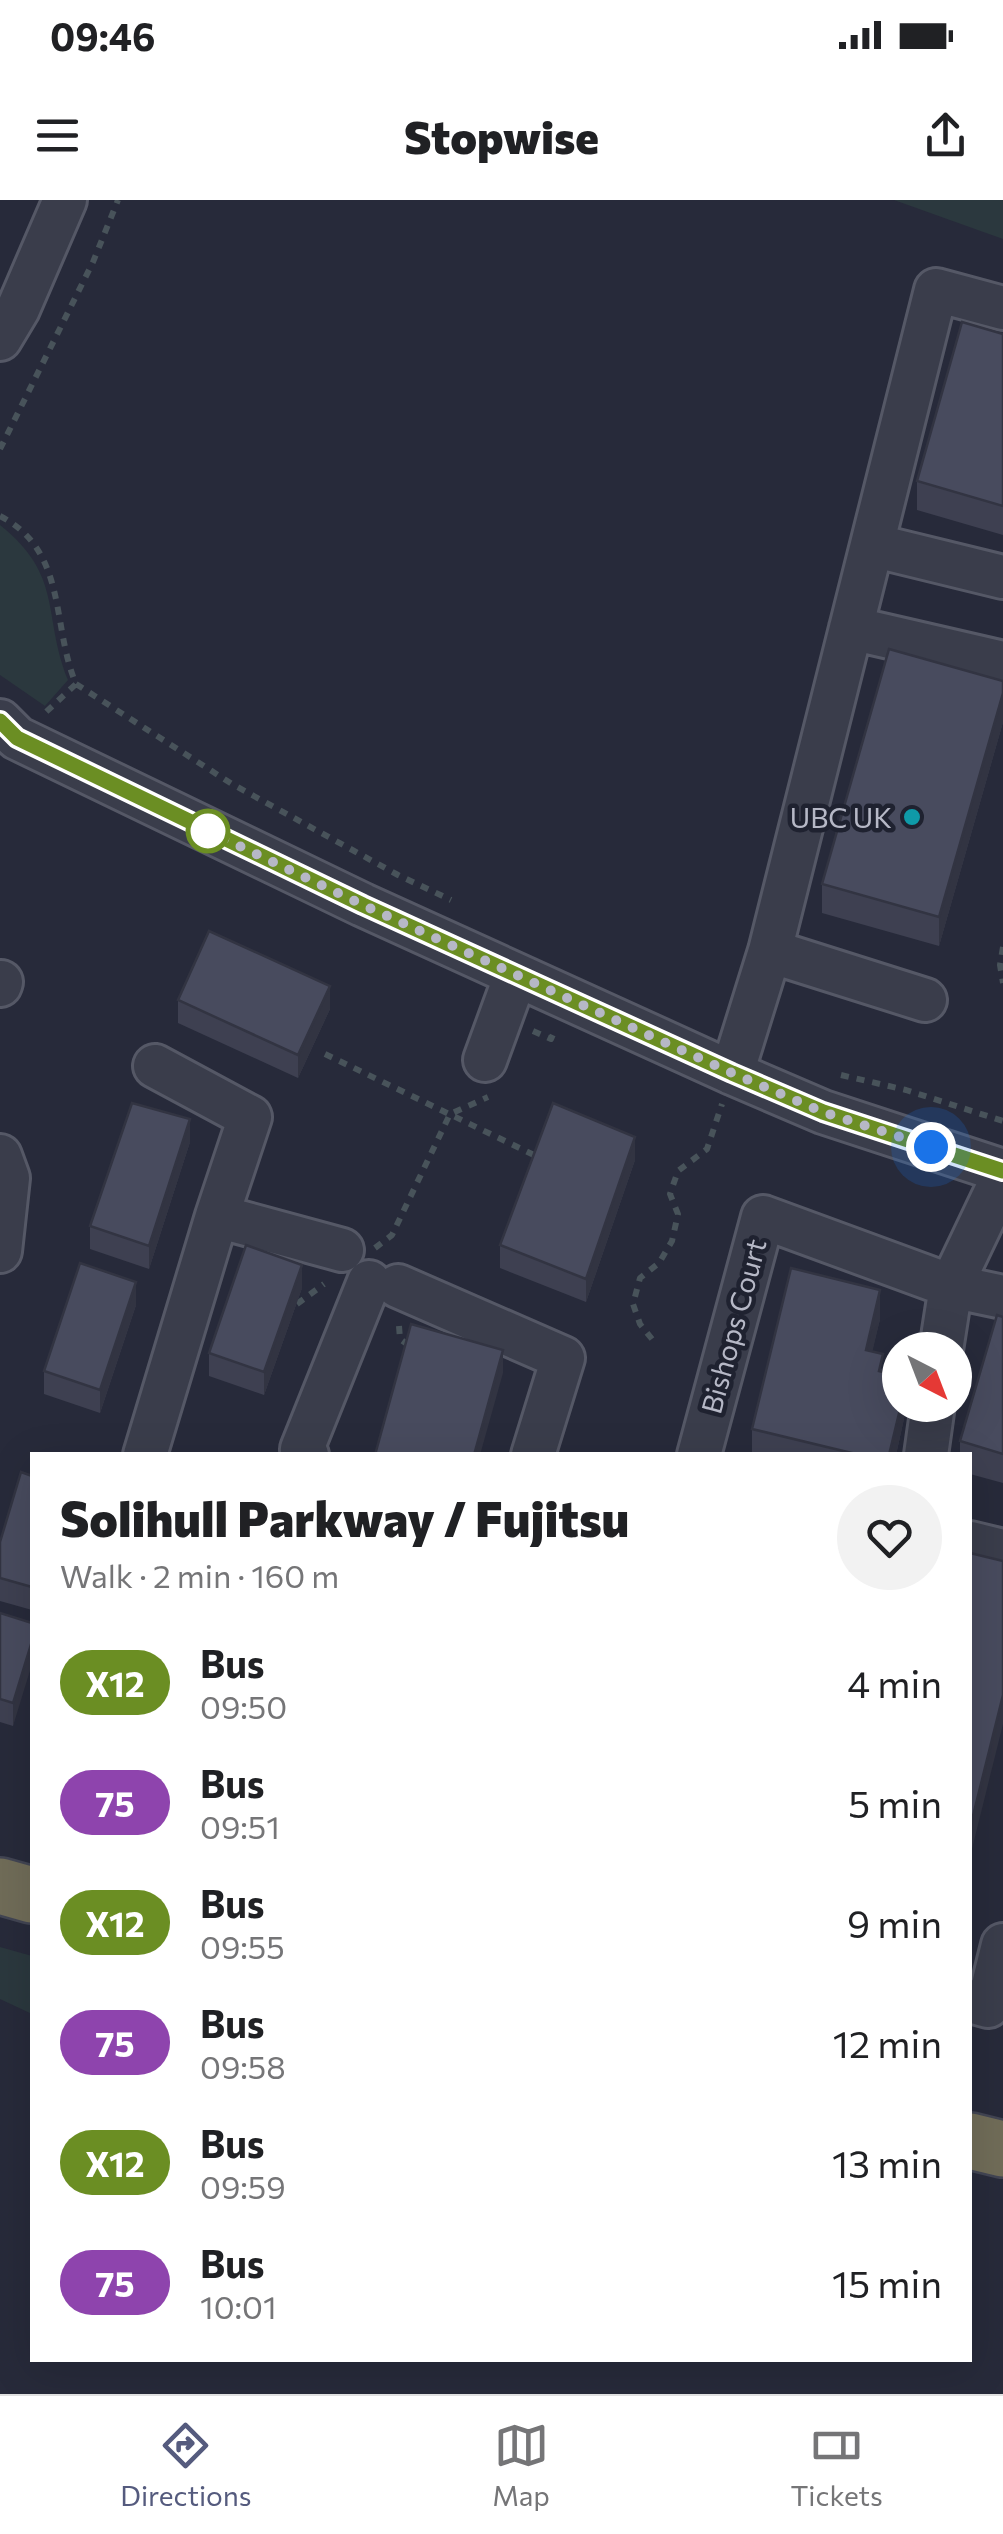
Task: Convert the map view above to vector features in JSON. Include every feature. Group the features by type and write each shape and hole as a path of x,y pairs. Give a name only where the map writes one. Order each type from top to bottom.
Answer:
{"highway":[{"path":"0,1886 30,1894"},
{"path":"972,2141 1003,2148"}],"street":[{"path":"0,339 18,309 65,200"},
{"path":"732,1073 770,951 936,290 1003,308"},
{"path":"872,545 1003,578"},
{"path":"851,628 1003,663"},
{"path":"6,732 363,905 732,1073 823,1112 1003,1174 950,1286 944,1332"},
{"path":"770,951 926,1000"},
{"path":"494,1076 516,975"},
{"path":"146,1452 250,1117 155,1066"},
{"path":"0,1156 8,1178 0,1251"},
{"path":"218,1216 362,1270 563,1358 534,1452"},
{"name":"Bishops Court","path":"700,1452 762,1217 950,1286 1003,1297"},
{"path":"297,1452 362,1270"},
{"path":"926,1452 931,1422"},
{"path":"972,1543 1003,1551"},
{"path":"972,2002 988,2006 1003,1945"}],"path":[{"path":"0,449 85,278 118,200"},
{"path":"0,516 14,523 37,548 50,572 76,684 232,784 398,876 467,907"},
{"path":"6,732 76,684"},
{"path":"1003,947 1003,983"},
{"path":"524,1027 551,1039 569,999"},
{"path":"325,1054 534,1156 536,1171"},
{"path":"652,1339 632,1304 640,1278 659,1264 672,1241 678,1214 670,1194 678,1171 707,1149 732,1073"},
{"path":"838,1074 906,1090 1003,1121"},
{"path":"297,1304 362,1270 392,1235 450,1114 494,1076"}],"shaded area":[{"path":"894,200 1003,200 1003,239"},
{"path":"0,525 34,562 48,597 68,680 45,706 0,675"},
{"path":"0,1947 30,1955 30,2013 0,1999"}],"building":[{"path":"962,322 1003,334 1003,506 917,481"},
{"name":"UBC UK","path":"889,649 1003,681 1003,693 939,917 822,884"},
{"path":"209,931 330,986 298,1055 178,1000"},
{"path":"132,1103 190,1119 149,1246 90,1226"},
{"path":"553,1103 635,1137 586,1279 500,1245"},
{"path":"246,1245 302,1265 264,1372 209,1353"},
{"path":"80,1263 136,1282 100,1390 44,1371"},
{"path":"791,1268 880,1290 866,1350 882,1354 882,1422 897,1422 890,1452 848,1452 752,1429"},
{"path":"997,1315 1003,1317 1003,1454 960,1441 966,1422 972,1422 972,1400"},
{"path":"411,1324 503,1350 475,1452 376,1452"},
{"path":"21,1472 30,1475 30,1586 0,1578 0,1542"},
{"path":"972,1553 1003,1561 1003,1695 972,1820"},
{"path":"0,1613 30,1622 30,1648 13,1703 0,1699"}],"bus line":[{"name":"X12","path":"0,721 17,738 363,905 732,1073 823,1112 1003,1171"}],"place":[{"name":"UBC UK","path":"912,817"}],"route":[{"path":"208,831 732,1073 823,1112 931,1147"}]}
